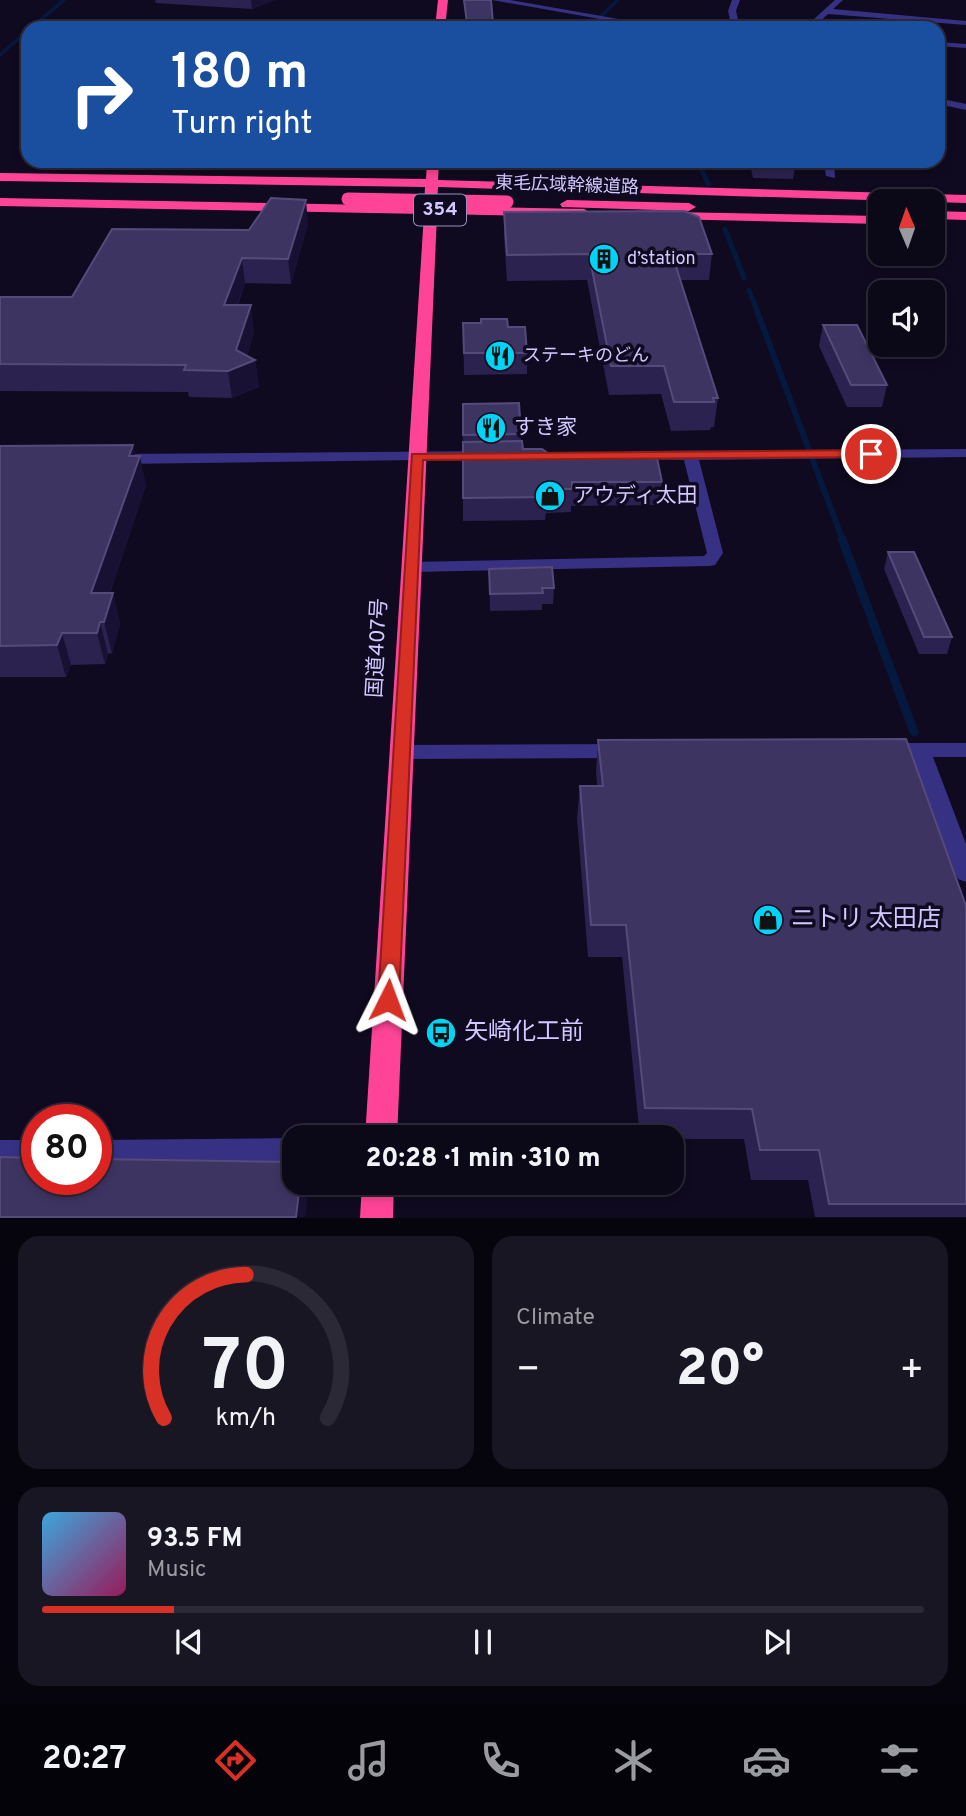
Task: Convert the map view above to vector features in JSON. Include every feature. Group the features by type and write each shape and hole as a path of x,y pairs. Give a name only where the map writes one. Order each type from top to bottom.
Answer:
{"highway":[{"path":"441,21 443,0"},
{"name":"国道407号","path":"382,1125 432,168"},
{"name":"354","path":"0,177 430,184 966,199"},
{"name":"東毛広域幹線道路","path":"0,184 868,204"},
{"name":"東毛広域幹線道路","path":"0,192 350,194"},
{"name":"東毛広域幹線道路","path":"507,197 868,212"},
{"name":"354","path":"0,202 868,220"},
{"path":"945,206 966,207"},
{"path":"945,215 966,216"},
{"path":"945,222 966,223"},
{"path":"376,1217 377,1195"}],"street":[{"path":"496,0 619,21"},
{"path":"530,5 540,0"},
{"path":"734,21 732,11 736,0"},
{"path":"815,21 839,0"},
{"path":"825,11 942,21"},
{"path":"945,21 966,23"},
{"path":"945,44 966,46"},
{"path":"945,103 966,107"},
{"path":"830,168 831,176"},
{"path":"611,456 966,453"},
{"path":"109,459 505,456"},
{"path":"412,567 709,562 715,553 690,456"},
{"path":"920,750 966,873"},
{"path":"866,751 966,750"},
{"path":"402,752 634,751"},
{"path":"112,1153 282,1151"},
{"path":"0,1153 21,1153"}],"building":[{"path":"464,0 491,0 493,21 467,21"},
{"path":"271,198 306,200 288,259 242,258 224,305 251,305 236,350 255,360 228,371 184,370 186,365 0,364 0,297 72,297 112,229 249,230"},
{"path":"684,211 699,217 712,254 672,254 718,398 713,398 714,402 674,402 664,366 611,366 589,254 507,255 504,212"},
{"path":"481,319 507,319 508,327 525,327 527,353 464,353 463,323 481,323"},
{"path":"823,325 857,325 868,347 868,357 873,357 887,385 851,385"},
{"path":"519,403 521,434 463,435 463,404"},
{"path":"522,441 523,449 542,449 549,454 656,453 662,482 572,482 572,489 546,489 546,497 463,498 463,442"},
{"path":"133,445 129,456 140,456 91,593 113,593 104,622 100,622 97,633 62,633 57,645 0,646 0,446"},
{"path":"888,552 914,552 952,637 924,637"},
{"path":"552,567 554,588 542,588 543,593 490,594 489,569"},
{"path":"906,739 966,906 966,1204 829,1204 819,1150 760,1150 752,1109 645,1108 626,925 591,925 580,786 603,786 598,740"},
{"path":"0,1157 21,1158 21,1195 112,1195 112,1159 282,1162 282,1195 299,1195 296,1217 0,1217"}],"waterway":[{"path":"39,21 64,0"},
{"path":"600,21 599,18 618,0"},
{"path":"0,55 21,36"},
{"path":"701,168 708,184"},
{"path":"725,229 744,278"},
{"path":"749,290 758,313"},
{"path":"757,311 843,541"},
{"path":"842,539 914,732"}],"place":[{"name":"d’station","path":"604,259"},
{"name":"ステーキのどん","path":"500,356"},
{"name":"すき家","path":"491,428"},
{"name":"アウディ太田","path":"550,496"},
{"name":"ニトリ 太田店","path":"768,920"},
{"name":"矢崎化工前","path":"441,1033"}],"route":[{"path":"388,1000 417,456 871,454"}]}
